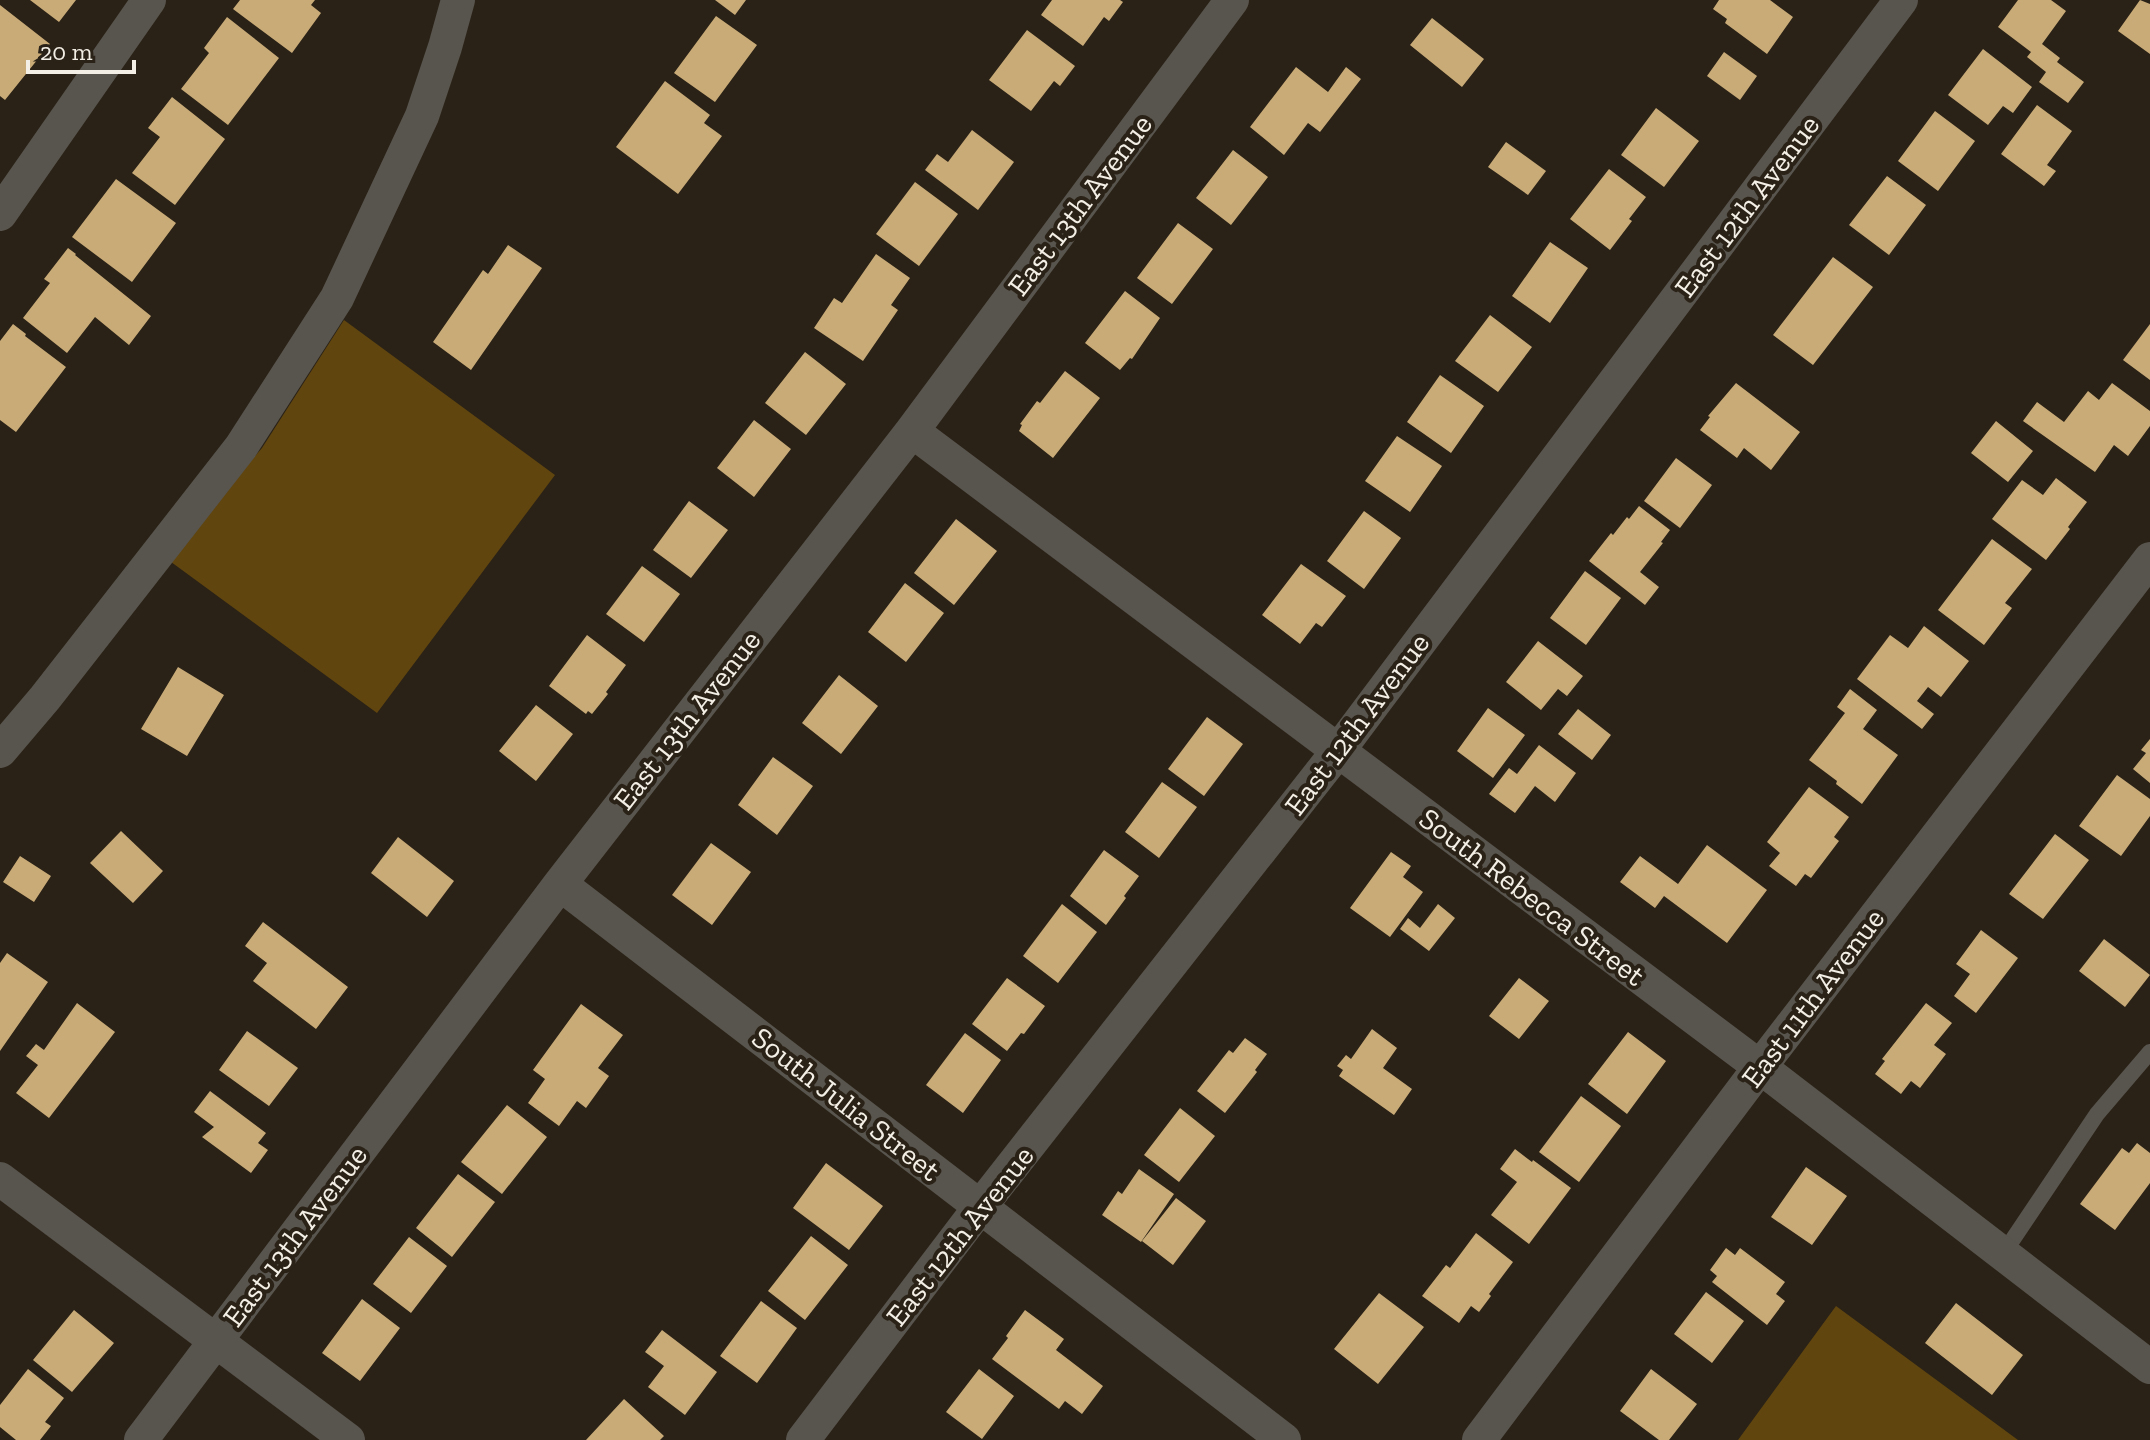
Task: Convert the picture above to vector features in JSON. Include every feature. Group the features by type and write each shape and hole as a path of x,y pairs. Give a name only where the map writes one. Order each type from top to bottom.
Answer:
{"street":[{"path":"0,214 149,0"},
{"path":"0,751 241,447 337,298 422,116 458,0"},
{"name":"East 13th Avenue","path":"141,1440 560,884 912,431 1232,0"},
{"name":"East 12th Avenue","path":"803,1440 980,1207 1338,751 1901,0"},
{"name":"South Rebecca Street","path":"912,431 1760,1067 2150,1367"},
{"name":"East 11th Avenue","path":"1479,1440 1760,1067 2150,559"},
{"name":"South Julia Street","path":"560,884 1284,1440"},
{"path":"0,1179 348,1440"}],"lane":[{"path":"2003,1254 2097,1114 2150,1052"}],"shaded area":[{"path":"344,320 555,475 377,713 167,559 262,448"},
{"path":"1836,1306 2018,1440 1738,1440"}],"building":[{"path":"30,0 76,0 59,22"},
{"path":"240,0 315,0 311,5 321,13 292,53 233,9"},
{"path":"715,0 746,0 735,15"},
{"path":"1052,0 1123,2 1109,21 1104,17 1083,46 1041,15"},
{"path":"1719,0 1770,0 1793,17 1767,54 1725,23 1727,19 1713,9"},
{"path":"2018,0 2051,0 2066,11 2042,44 2060,58 2057,62 2084,82 2068,103 2039,82 2046,72 2027,57 2031,52 1998,27"},
{"path":"2140,0 2150,4 2150,54 2118,31"},
{"path":"0,5 50,44 5,100 0,96"},
{"path":"716,16 757,45 715,102 674,73"},
{"path":"227,17 279,58 228,125 181,89 209,53 204,48"},
{"path":"1432,18 1484,59 1462,87 1410,45"},
{"path":"1027,30 1075,66 1060,86 1054,81 1031,111 989,80"},
{"path":"1983,49 2032,87 2013,113 2003,106 1988,125 1948,95"},
{"path":"1724,52 1757,76 1740,100 1707,76"},
{"path":"1296,67 1328,92 1346,67 1361,79 1320,132 1308,123 1284,155 1250,127"},
{"path":"665,81 710,115 704,123 722,136 678,194 616,147"},
{"path":"172,97 225,139 175,205 132,173 160,137 148,128"},
{"path":"2037,105 2072,131 2047,165 2056,171 2044,186 2001,154"},
{"path":"1656,108 1699,141 1664,187 1621,155"},
{"path":"1935,111 1975,141 1938,191 1898,161"},
{"path":"972,130 1014,162 978,210 925,170 937,154 948,162"},
{"path":"1506,142 1546,171 1528,195 1488,167"},
{"path":"1233,150 1268,177 1231,225 1196,198"},
{"path":"1609,169 1646,197 1610,250 1570,219"},
{"path":"1887,176 1926,205 1889,255 1849,225"},
{"path":"116,179 176,223 132,282 72,237"},
{"path":"915,182 958,214 919,266 876,234"},
{"path":"1178,223 1213,249 1172,304 1137,278"},
{"path":"1550,242 1588,268 1550,323 1512,296"},
{"path":"508,245 542,268 471,370 433,342 483,270 488,274"},
{"path":"68,248 151,316 129,345 95,317 67,353 23,318 50,283 44,279"},
{"path":"876,254 910,278 891,305 898,310 863,361 814,328 834,298 842,303"},
{"path":"1833,257 1873,287 1813,365 1773,335"},
{"path":"1125,291 1160,318 1132,359 1120,370 1085,343"},
{"path":"1490,315 1532,347 1498,392 1455,361"},
{"path":"13,324 66,367 16,432 0,420 0,341"},
{"path":"2150,324 2150,380 2123,360"},
{"path":"805,352 846,384 806,435 765,403"},
{"path":"1065,371 1100,398 1053,458 1019,431 1020,424 1037,401 1040,403"},
{"path":"1440,375 1484,406 1451,453 1407,422"},
{"path":"1736,383 1800,432 1771,470 1744,448 1737,458 1700,430"},
{"path":"2112,383 2150,411 2150,426 2128,456 2114,445 2095,472 2023,421 2037,402 2064,422 2088,391 2099,400"},
{"path":"754,420 791,449 754,497 717,468"},
{"path":"1996,421 2033,451 2008,482 1971,453"},
{"path":"1397,436 1442,466 1410,512 1365,481"},
{"path":"1676,458 1712,485 1680,528 1644,501"},
{"path":"2056,478 2087,502 2046,560 1992,519 2022,480 2043,495"},
{"path":"689,501 728,530 691,578 653,550"},
{"path":"1639,506 1670,530 1640,572 1659,587 1645,605 1589,561 1611,533 1613,535"},
{"path":"1364,511 1401,538 1364,589 1327,561"},
{"path":"956,519 997,551 954,605 914,573"},
{"path":"1992,539 2032,569 2005,603 2012,608 1984,645 1938,610"},
{"path":"1301,564 1346,596 1322,627 1316,623 1300,644 1262,615"},
{"path":"642,566 680,594 644,642 606,614"},
{"path":"1585,571 1621,598 1586,645 1550,618"},
{"path":"905,583 944,613 906,662 868,632"},
{"path":"1924,626 1969,661 1941,697 1928,687 1917,701 1934,714 1922,729 1857,679 1890,635 1908,648"},
{"path":"587,635 626,665 592,714 588,711 586,714 549,686"},
{"path":"1538,641 1583,676 1567,696 1558,689 1541,710 1506,682"},
{"path":"178,667 224,695 187,756 141,729"},
{"path":"839,675 878,706 841,754 802,723"},
{"path":"1850,689 1877,710 1863,729 1898,755 1862,804 1809,760 1845,713 1837,707"},
{"path":"536,705 573,734 536,781 499,751"},
{"path":"1488,708 1525,735 1493,778 1457,751"},
{"path":"1578,709 1611,735 1592,760 1558,734"},
{"path":"1207,717 1243,744 1204,796 1168,769"},
{"path":"2150,739 2150,783 2133,769 2146,753 2141,750"},
{"path":"1539,745 1576,773 1555,802 1535,786 1515,813 1489,794 1509,768 1517,774"},
{"path":"773,757 813,786 777,835 738,805"},
{"path":"2117,775 2150,799 2150,816 2121,856 2079,826"},
{"path":"1162,782 1197,807 1159,858 1125,832"},
{"path":"1809,787 1849,817 1834,837 1839,841 1811,878 1805,874 1796,886 1769,866 1780,853 1767,842"},
{"path":"121,831 163,871 133,903 90,863"},
{"path":"2055,834 2089,860 2043,919 2009,894"},
{"path":"398,837 454,881 427,917 371,873"},
{"path":"711,843 751,872 712,925 672,895"},
{"path":"1707,845 1767,890 1727,943 1664,896 1655,908 1620,882 1640,856 1678,884"},
{"path":"1104,850 1139,876 1106,925 1070,896"},
{"path":"1391,852 1411,866 1403,877 1423,892 1390,937 1350,908"},
{"path":"20,856 51,876 34,902 3,882"},
{"path":"1062,904 1097,932 1058,983 1023,956"},
{"path":"1438,904 1455,918 1429,951 1400,929 1408,918 1420,928"},
{"path":"263,922 348,987 316,1029 253,981 267,963 245,946"},
{"path":"1981,930 2018,958 1976,1013 1954,996 1970,974 1956,964"},
{"path":"2104,939 2150,975 2125,1007 2079,971"},
{"path":"7,953 48,982 0,1051 0,963"},
{"path":"1007,978 1045,1006 1007,1051 972,1024"},
{"path":"1519,978 1549,1001 1519,1039 1489,1016"},
{"path":"77,1003 115,1032 49,1118 16,1093 38,1065 26,1056 36,1044 44,1050"},
{"path":"1926,1003 1952,1023 1934,1045 1946,1054 1920,1088 1911,1081 1901,1094 1875,1074 1885,1061 1882,1059"},
{"path":"581,1004 623,1035 598,1068 609,1076 586,1108 577,1101 559,1126 528,1103 545,1079 533,1070"},
{"path":"1372,1029 1397,1048 1383,1068 1412,1089 1394,1115 1339,1076 1343,1070 1337,1066 1346,1055 1351,1059"},
{"path":"247,1031 298,1068 269,1106 219,1070"},
{"path":"1628,1032 1666,1061 1627,1114 1588,1084"},
{"path":"965,1033 1001,1060 963,1113 926,1085"},
{"path":"1245,1038 1267,1054 1225,1113 1197,1091 1229,1050 1233,1053"},
{"path":"210,1091 266,1133 258,1143 268,1150 251,1173 202,1137 214,1127 194,1112"},
{"path":"1581,1096 1621,1126 1579,1182 1539,1152"},
{"path":"507,1105 547,1137 502,1194 461,1162"},
{"path":"1180,1108 1215,1136 1179,1182 1144,1155"},
{"path":"2137,1143 2150,1153 2150,1183 2115,1230 2080,1204 2122,1148 2129,1153"},
{"path":"1515,1149 1571,1188 1529,1244 1491,1215 1517,1182 1500,1169"},
{"path":"826,1163 883,1206 849,1250 793,1208"},
{"path":"1806,1167 1847,1196 1812,1245 1771,1217"},
{"path":"1139,1169 1174,1194 1141,1242 1102,1215 1118,1191 1122,1194"},
{"path":"458,1174 495,1202 452,1257 416,1228"},
{"path":"1176,1198 1206,1221 1173,1265 1142,1241"},
{"path":"1476,1233 1513,1262 1479,1312 1471,1306 1459,1323 1422,1296 1446,1265 1450,1268"},
{"path":"811,1236 848,1265 805,1320 768,1291"},
{"path":"409,1237 447,1266 411,1313 373,1284"},
{"path":"1726,1248 1735,1255 1740,1248 1785,1282 1776,1294 1785,1301 1767,1325 1712,1282 1717,1276 1710,1270"},
{"path":"1706,1292 1744,1321 1712,1363 1674,1334"},
{"path":"1379,1293 1424,1327 1378,1384 1334,1349"},
{"path":"362,1299 400,1328 360,1381 322,1353"},
{"path":"761,1301 797,1328 757,1383 720,1356"},
{"path":"1956,1303 2023,1355 1992,1395 1925,1343"},
{"path":"74,1310 114,1343 72,1392 33,1360"},
{"path":"1025,1310 1064,1339 1056,1350 1103,1386 1082,1414 1065,1401 1059,1409 992,1359"},
{"path":"662,1330 717,1372 685,1415 648,1387 664,1366 645,1352"},
{"path":"28,1369 64,1398 45,1422 51,1426 40,1440 16,1440 0,1427 0,1405"},
{"path":"979,1369 1014,1396 982,1439 946,1412"},
{"path":"1651,1369 1697,1404 1669,1440 1659,1440 1620,1411"},
{"path":"624,1399 664,1436 660,1440 586,1440"}]}
